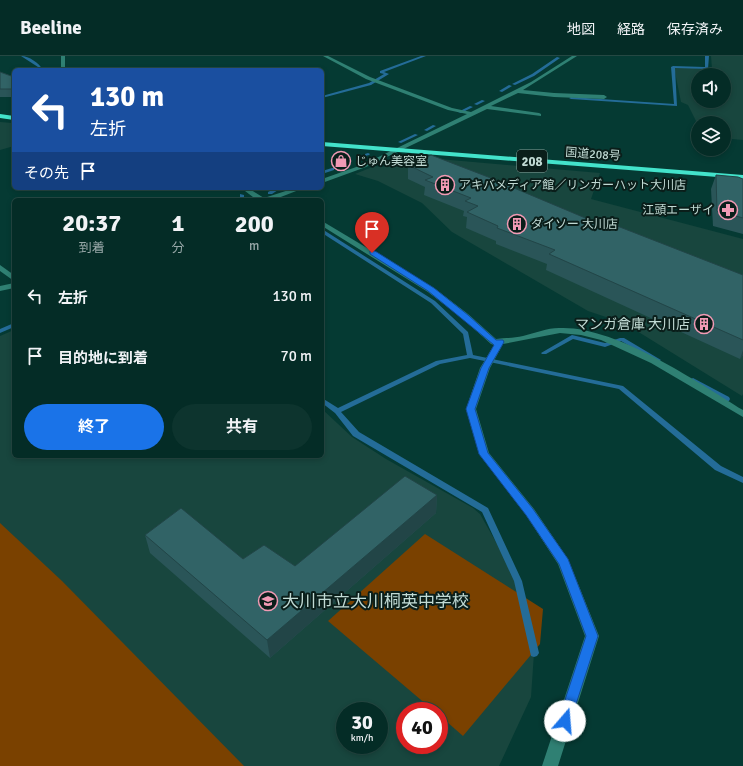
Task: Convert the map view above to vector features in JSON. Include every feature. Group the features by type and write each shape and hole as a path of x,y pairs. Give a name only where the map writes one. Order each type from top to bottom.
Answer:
{"highway":[{"path":"0,116 12,118"},
{"name":"国道208号","path":"324,144 743,177"}],"street":[{"path":"63,56 63,68"},
{"path":"325,56 368,78 439,105 472,114"},
{"path":"324,180 364,166 472,114 533,83 574,56"},
{"path":"517,91 554,95 604,97"},
{"path":"486,107 538,115"},
{"path":"731,176 739,185"},
{"path":"247,190 259,198"},
{"path":"272,198 295,190"},
{"path":"324,224 431,290 497,342 522,339 559,330 582,332 610,340 675,373 743,414"},
{"path":"0,267 12,277"},
{"path":"0,289 12,286"},
{"path":"497,342 485,368 470,409 484,454 530,512 564,562 592,636 550,766"}],"shaded area":[{"path":"711,56 743,56 743,140 732,139 731,137 731,116 694,116 688,105 681,102 674,67 693,68 691,68 691,108 731,108 731,68 712,68"},
{"path":"0,122 12,123 12,147 0,150"},
{"path":"405,156 600,173 591,199 743,239 742,396 624,323 588,311 452,232 422,203 378,181 355,174 375,166 383,167"},
{"path":"12,331 12,458 324,458 324,411 352,437 386,459 473,508 480,514 518,581 534,653 531,697 499,766 0,766 0,336"},
{"path":"0,523 62,581 244,766 0,766"},
{"path":"425,534 543,609 540,644 463,736 448,723 448,702 423,702 328,621"}],"building":[{"path":"0,72 12,76 12,89 0,89"},
{"path":"431,155 496,180 602,225 607,222 743,275 743,340 549,254 555,250 497,228 498,226 467,212 478,206 465,201 471,198 425,180 433,177 408,165"},
{"path":"716,175 738,177 743,179 743,218 717,211"},
{"name":"大川市立大川桐英中学校","path":"405,476 437,495 267,640 145,535 181,508 243,559 264,545 295,566"}],"waterway":[{"path":"23,56 40,68"},
{"path":"324,96 370,84 387,74 381,72 424,56"},
{"path":"571,98 676,105 673,67 707,68 707,56"},
{"path":"514,84 533,75 558,58"},
{"path":"501,91 510,86"},
{"path":"476,104 483,101"},
{"path":"460,112 471,107"},
{"path":"426,130 434,126"},
{"path":"400,142 416,135"},
{"path":"324,172 332,169"},
{"path":"270,193 275,190"},
{"path":"324,232 433,302 466,333 470,356"},
{"path":"0,331 12,326"},
{"path":"544,353 572,337 605,345 622,339 658,360"},
{"path":"337,411 438,362 470,356"},
{"path":"470,356 621,387 718,468 743,480"},
{"path":"693,380 727,399"},
{"path":"324,401 337,411"},
{"path":"337,411 356,434 485,510 518,581 534,653"}],"place":[{"name":"じゅん美容室","path":"341,161"},
{"name":"アキバメディア館／リンガーハット大川店","path":"445,185"},
{"name":"江頭エーザイ","path":"728,210"},
{"name":"ダイソー 大川店","path":"517,224"},
{"name":"マンガ倉庫 大川店","path":"704,324"},
{"name":"大川市立大川桐英中学校","path":"268,601"}],"route":[{"path":"372,253 431,290 465,316 494,342 500,342 485,368 470,409 484,454 530,512 564,562 592,636 565,721"}]}
